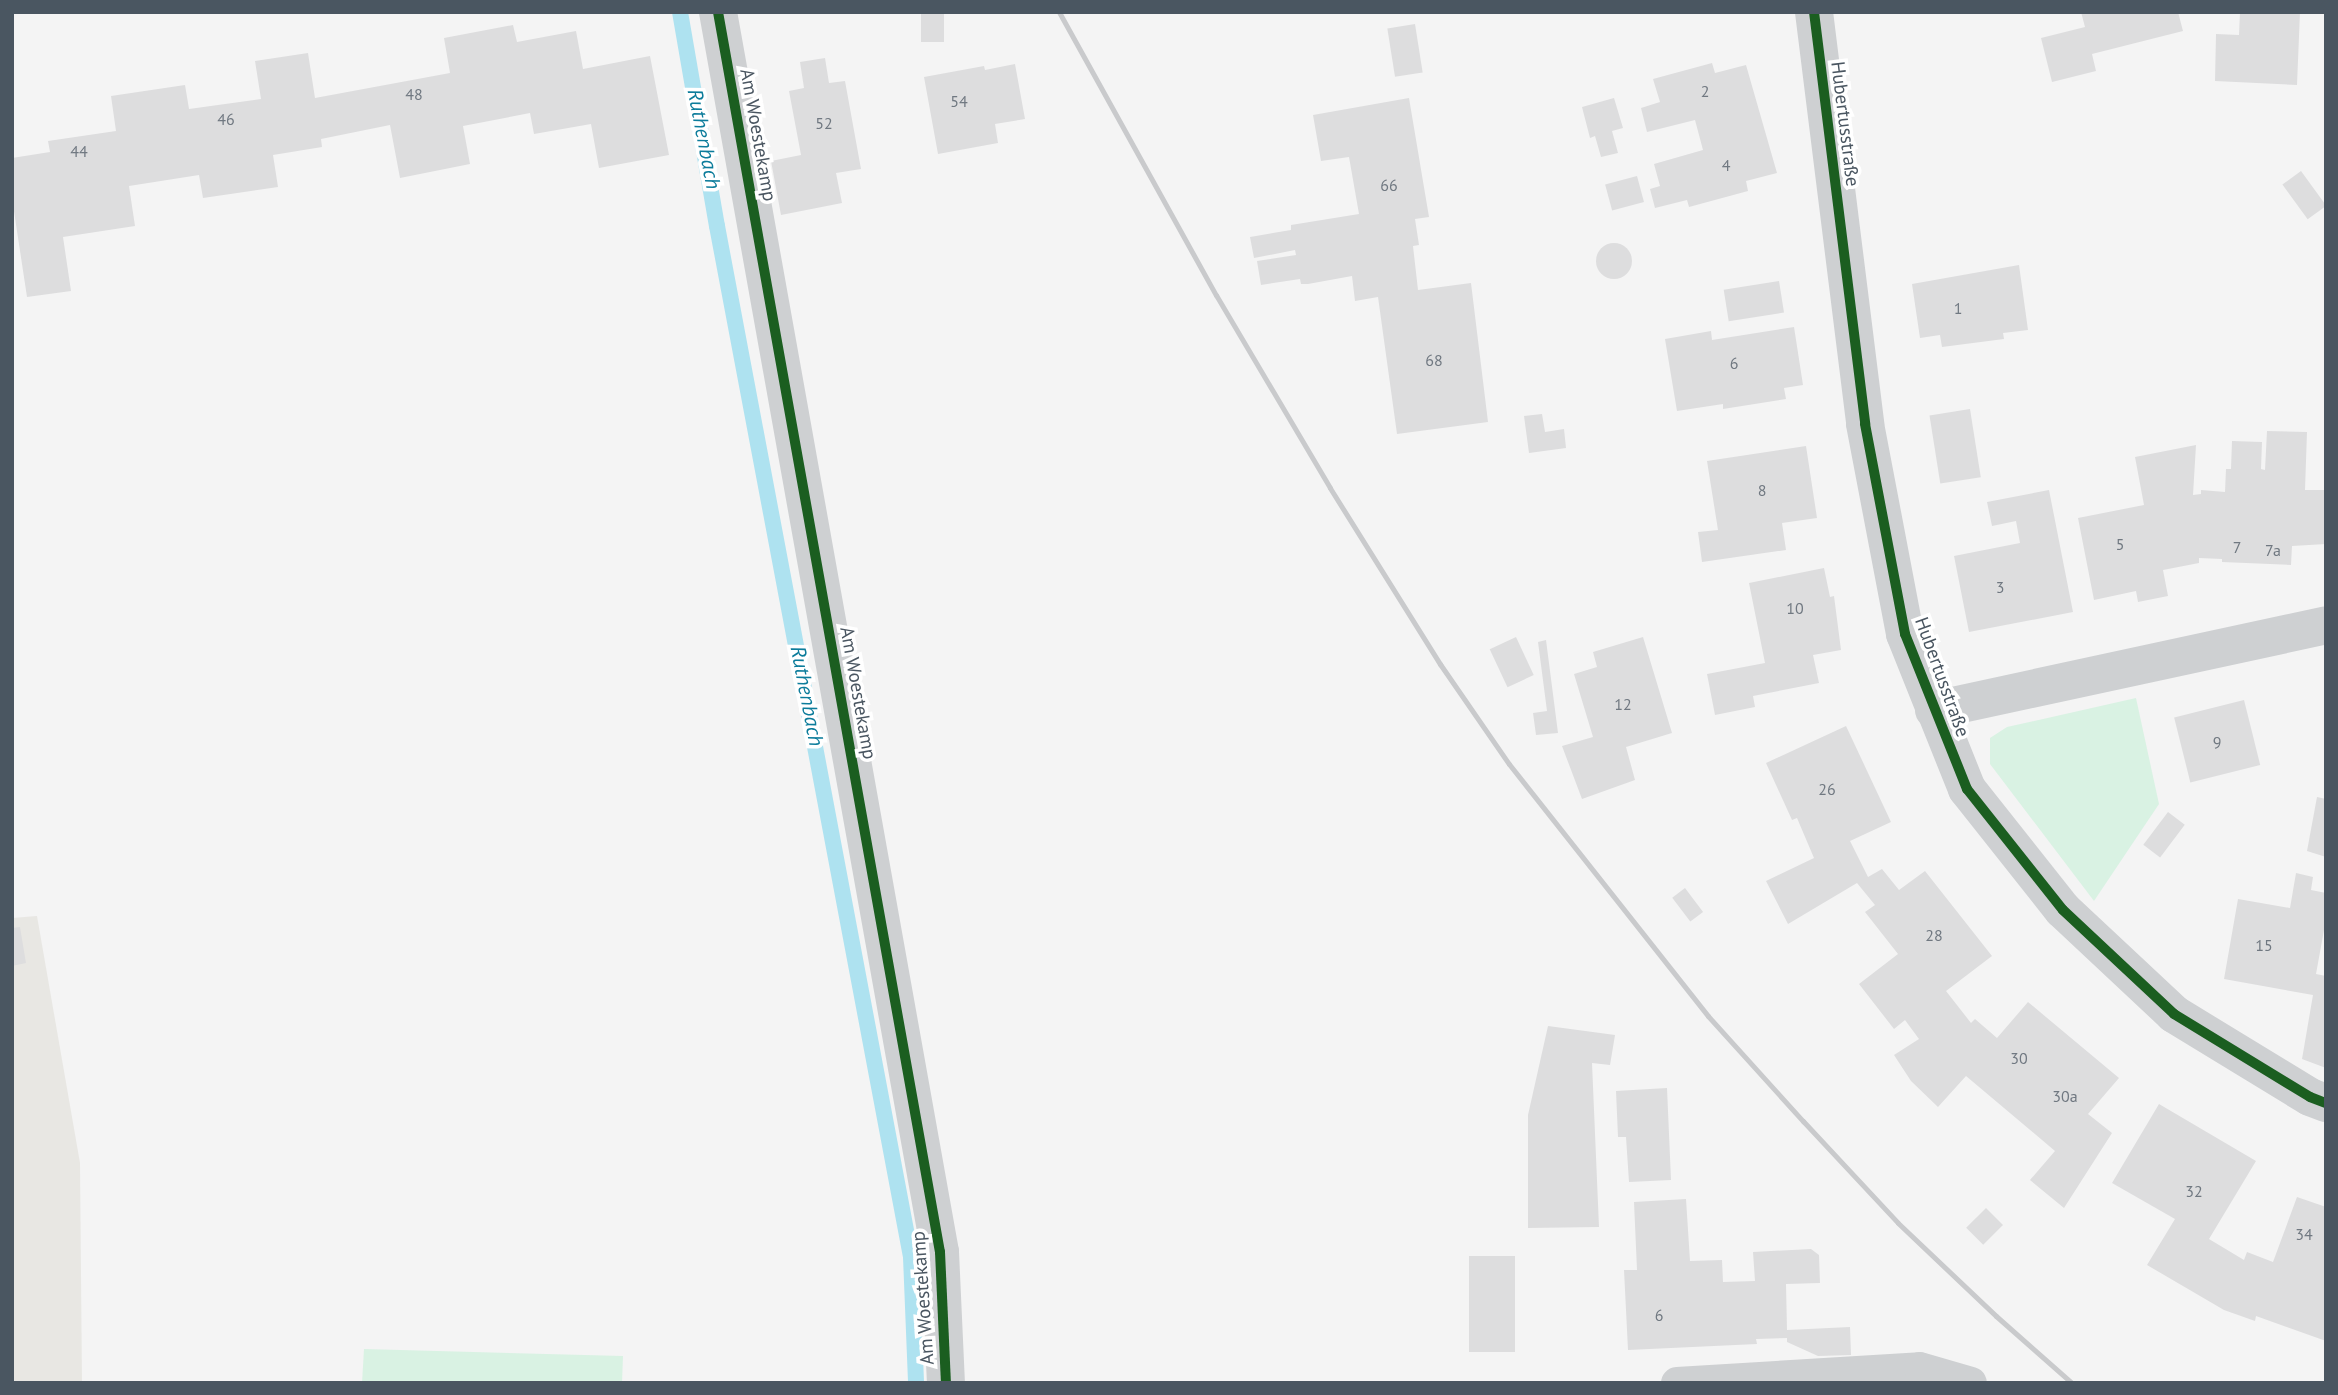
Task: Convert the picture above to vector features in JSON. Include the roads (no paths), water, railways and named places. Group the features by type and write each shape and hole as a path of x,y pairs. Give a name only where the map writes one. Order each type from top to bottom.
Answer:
{"street":[{"name":"Am Woestekamp","path":"718,12 940,1252 946,1383"},
{"name":"Hubertusstraße","path":"1814,12 1865,424 1905,634 1967,789 2063,910 2174,1014 2310,1097 2326,1104"},
{"name":"Hubertusstraße","path":"1934,710 2326,625"}],"lane":[{"path":"1677,1383 1920,1368 1971,1383"}],"waterway":[{"name":"Ruthenbach","path":"680,12 717,226 911,1257 916,1383"}],"railway":[{"path":"1059,12 1216,295 1330,488 1440,664 1509,764 1708,1016 1803,1121 1898,1223 1996,1316 2072,1383"}]}
